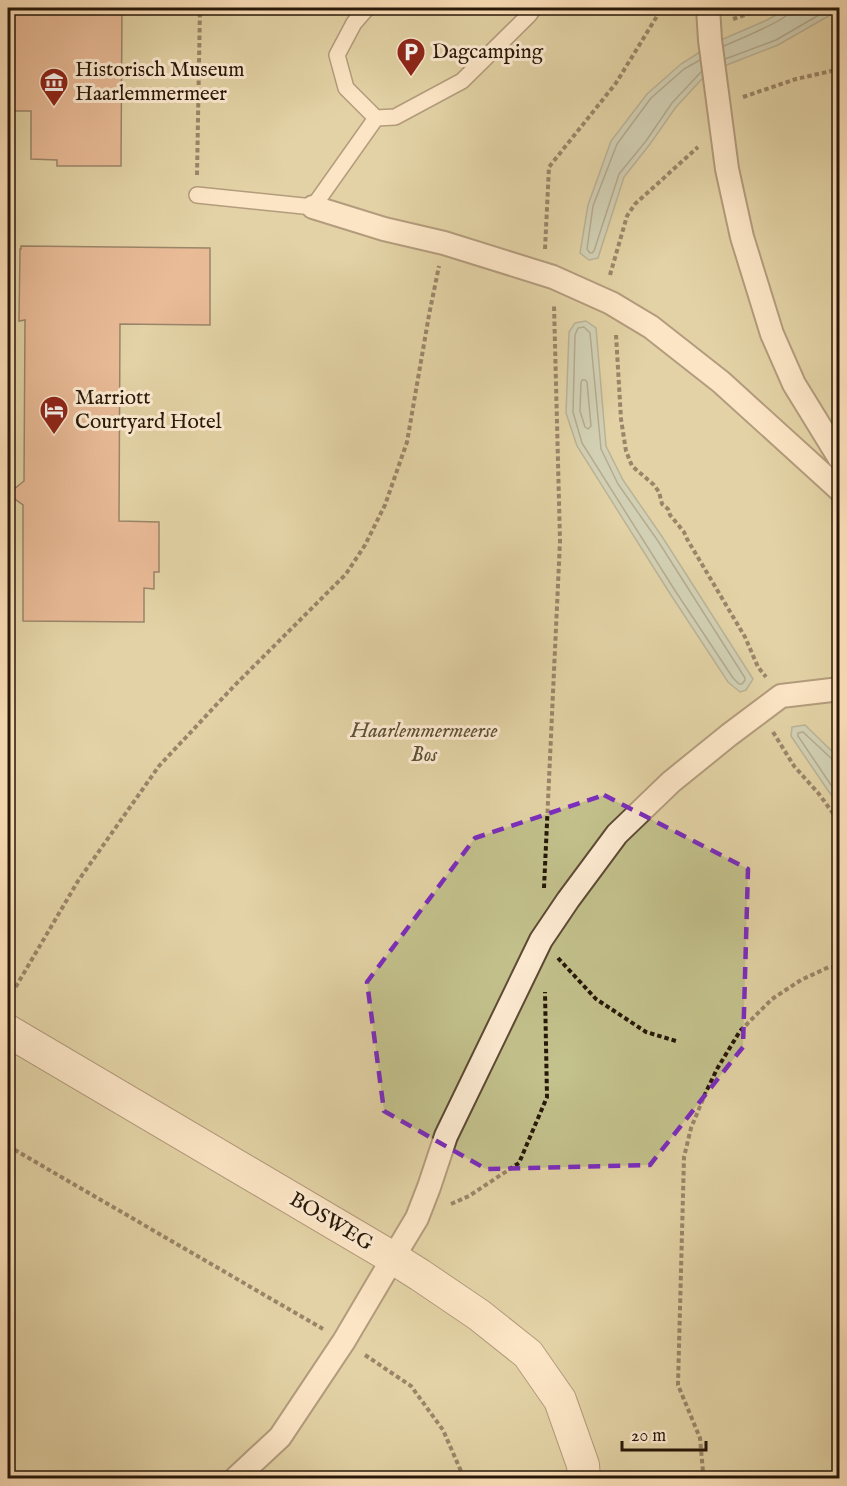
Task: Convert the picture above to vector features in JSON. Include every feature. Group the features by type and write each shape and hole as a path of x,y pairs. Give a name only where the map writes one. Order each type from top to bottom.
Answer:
{"street":[{"path":"709,24 727,170 740,226 772,334 794,384 840,459"},
{"path":"313,207 384,229 444,243 548,275 610,303 651,327 721,381 840,490"},
{"path":"236,1479 280,1437 344,1341 417,1218 446,1136 541,940 617,834 671,782 782,696 840,689"},
{"name":"BOSWEG","path":"8,1031 393,1258 479,1315 528,1354 560,1400 583,1465 584,1479"}],"lane":[{"path":"367,8 354,23 338,55 346,88 376,118 394,117 462,81 534,8"},
{"path":"197,195 313,207 376,118"}],"path":[{"path":"197,195 200,8"},
{"path":"543,892 560,541 548,275 549,167 616,83 662,8"},
{"path":"709,24 737,18 765,8"},
{"path":"782,696 758,667 745,637 684,532 662,504 659,492 632,466 626,451 621,419 614,315 610,303 609,283 627,216 635,204 699,145 720,114 796,79 840,69"},
{"path":"8,1000 78,881 159,766 234,686 346,573 365,545 385,506 407,442 444,243"},
{"path":"760,712 794,766 819,794 840,823"},
{"path":"541,940 596,999 646,1032 675,1041"},
{"path":"417,1218 469,1196 519,1163 547,1097 546,1014 541,940"},
{"path":"701,1479 703,1472 700,1438 678,1385 684,1157 691,1128 717,1070 740,1031 772,999 801,980 829,967 840,967"},
{"path":"8,1146 344,1341 411,1386 443,1430 464,1479"}],"highlighted area":[{"path":"604,795 748,869 743,1047 650,1165 486,1169 384,1111 367,982 475,838"}],"green space":[{"name":"Haarlemmermeerse Bos","path":"8,8 839,8 839,1478 8,1478"}],"water":[{"path":"789,8 839,8 839,10 778,45 724,66 704,77 676,107 624,177 598,258 589,260 580,253 588,205 611,141 647,94 681,64 700,52"},
{"path":"586,321 596,328 606,446 623,480 753,679 746,690 740,692 728,682 577,446 566,413 569,332 575,323"},
{"path":"805,725 839,758 839,805 791,736 792,727"}],"building":[{"path":"8,8 122,8 121,166 57,166 57,160 31,159 31,111 8,111"},
{"path":"21,246 210,248 210,325 120,324 119,521 159,522 159,572 154,572 154,589 144,588 144,622 23,621 23,505 8,494 24,481 25,320 19,321"}],"place":[{"name":"Dagcamping","path":"411,78"},
{"name":"Historisch Museum Haarlemmermeer","path":"54,108"},
{"name":"Marriott Courtyard Hotel","path":"54,436"}]}
